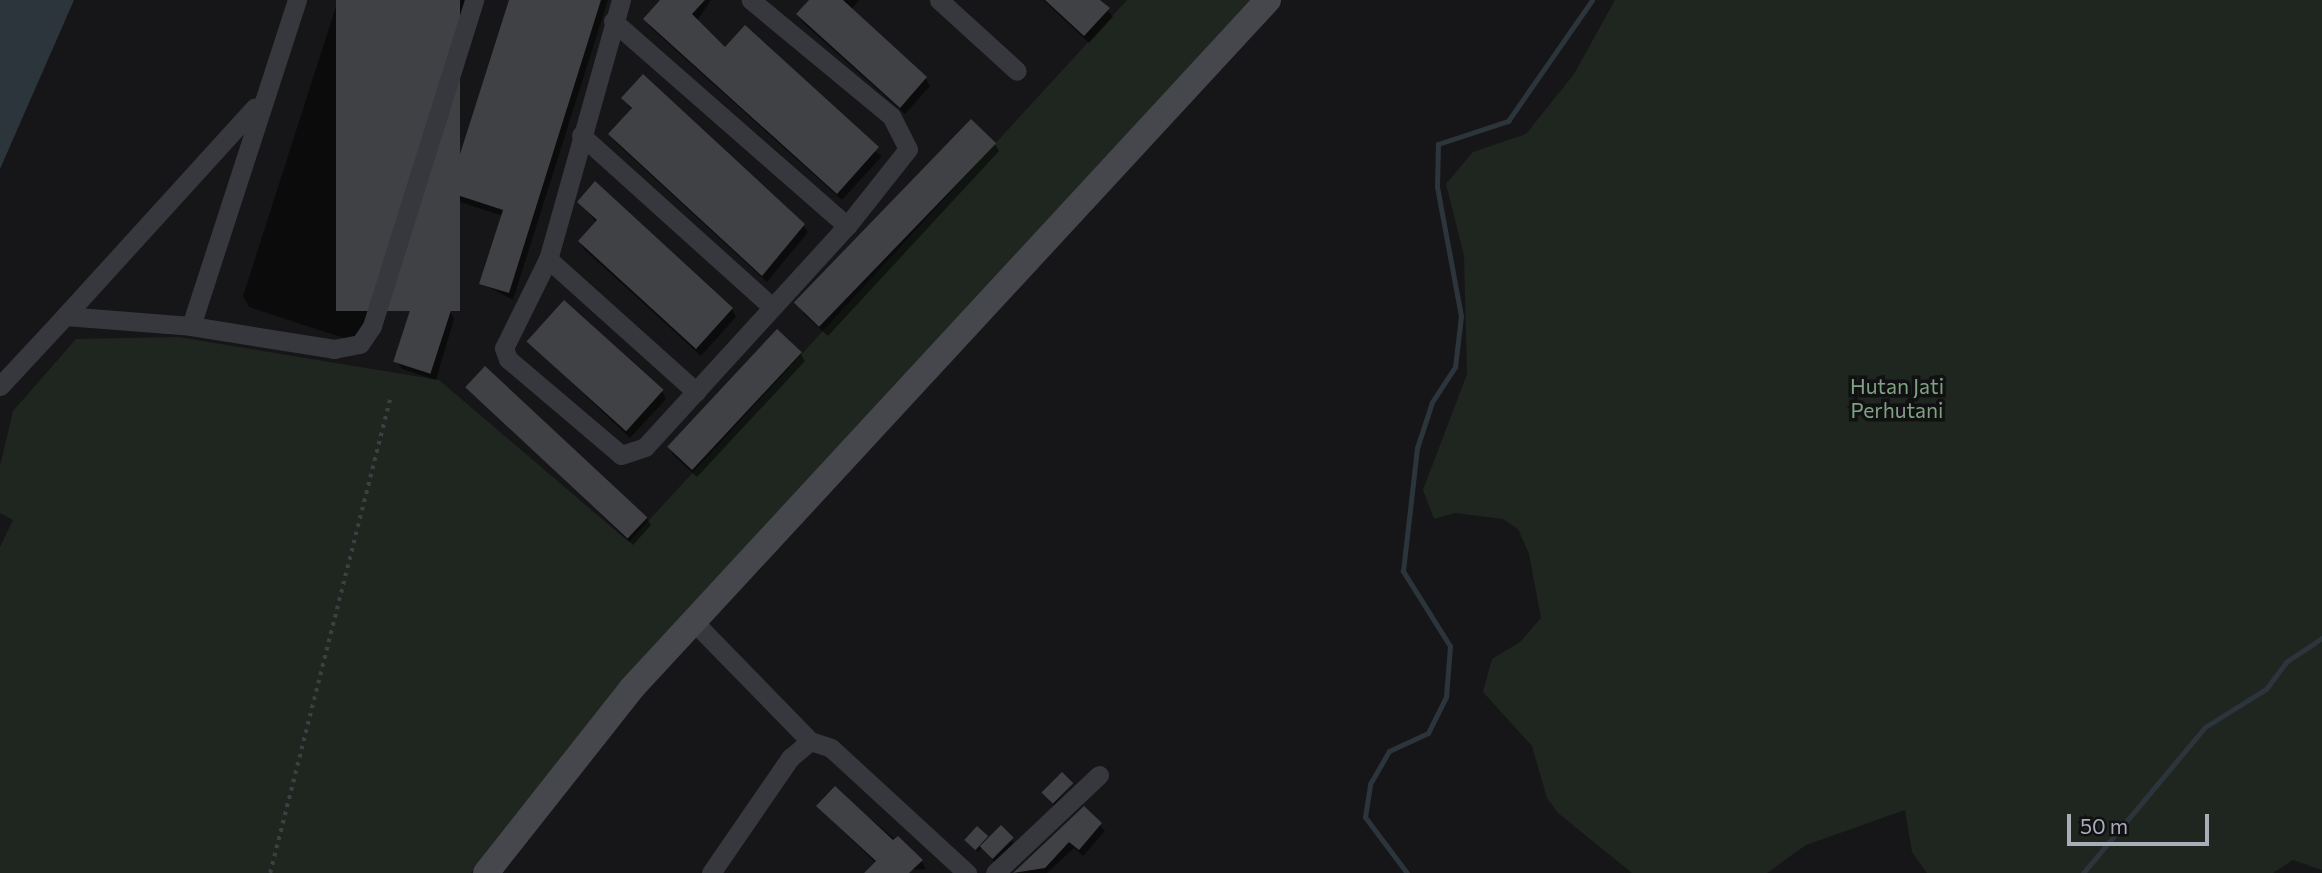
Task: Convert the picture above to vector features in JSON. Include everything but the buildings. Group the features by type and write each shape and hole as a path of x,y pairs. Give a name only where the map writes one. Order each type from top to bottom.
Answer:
{"main road":[{"path":"486,873 632,688 695,623 1268,0"}],"street":[{"path":"191,326 259,102 297,0"},
{"path":"65,316 191,326 334,349 349,349 366,337 474,0"},
{"path":"621,0 548,259 504,348 603,445 621,455 645,447 901,164 905,138 891,116 751,0"},
{"path":"939,0 1017,71"},
{"path":"613,21 847,226"},
{"path":"0,386 259,102"},
{"path":"581,135 772,307"},
{"path":"548,259 696,392"},
{"path":"695,623 810,741 831,748 967,873"},
{"path":"711,873 790,758 810,741"},
{"path":"995,873 1099,775"}],"path":[{"path":"270,873 391,396"}],"green space":[{"path":"1127,0 1253,0 623,681 471,873 0,873 0,547 13,520 0,513 0,466 13,411 76,339 178,337 439,380 629,542"},
{"name":"Hutan Jati Perhutani","path":"1615,0 2322,0 2322,870 2293,860 2273,873 1927,873 1912,852 1905,810 1806,845 1767,873 1632,873 1558,813 1547,798 1532,746 1483,692 1492,659 1520,642 1541,618 1529,554 1518,529 1503,519 1455,513 1434,519 1423,490 1467,374 1464,256 1446,184 1473,152 1526,134 1574,74"}],"shaded area":[{"path":"0,0 74,0 0,169"}],"waterway":[{"path":"1407,873 1365,817 1370,784 1389,751 1428,733 1446,697 1450,646 1403,571 1417,448 1432,402 1455,367 1461,316 1437,187 1438,144 1508,121 1592,0"},
{"path":"2083,873 2205,727 2266,689 2286,662 2322,638"}]}
